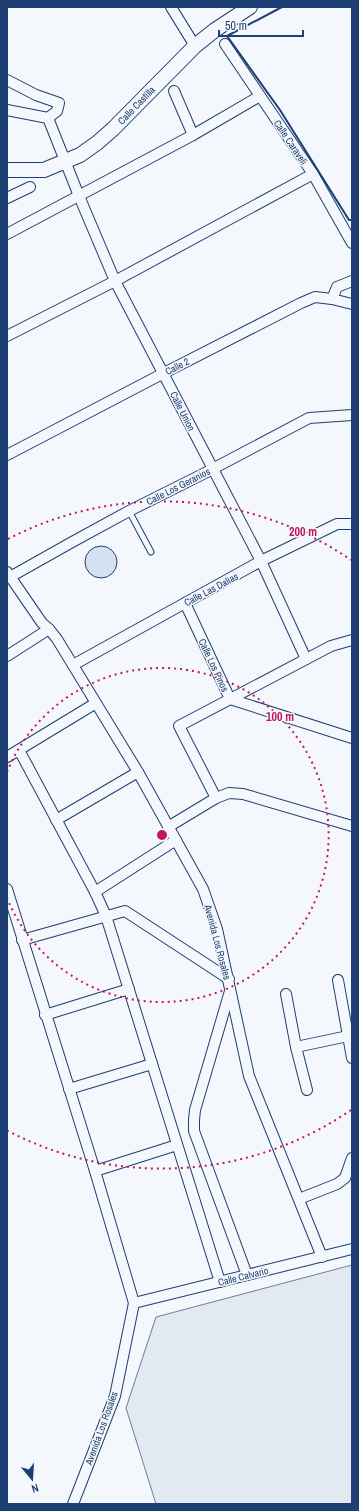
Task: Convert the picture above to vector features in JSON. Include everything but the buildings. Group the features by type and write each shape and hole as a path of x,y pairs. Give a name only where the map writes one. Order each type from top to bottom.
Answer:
{"street":[{"path":"171,7 194,46"},
{"name":"Calle Castilla","path":"7,170 44,170 80,155 113,129 194,46 250,7"},
{"name":"Calle Caraveli","path":"225,44 313,174 352,243"},
{"path":"7,80 36,95 59,103 57,111 48,118 7,110"},
{"path":"174,91 193,135"},
{"path":"7,234 193,135 260,96"},
{"name":"Calle Union","path":"48,118 115,281 261,561 306,659"},
{"path":"7,336 115,281 313,174"},
{"path":"7,198 30,187"},
{"path":"332,299 337,287 352,281"},
{"name":"Calle 2","path":"7,455 301,303 315,297 352,304"},
{"name":"Calle Los Geranios","path":"9,575 128,511 213,469 309,418 352,414"},
{"name":"Calle Las Dalias","path":"73,665 261,561 337,524 352,524"},
{"name":"Avenida Los Rosales","path":"9,575 42,623 57,639 138,772 203,889 217,929 249,1076 322,1256"},
{"name":"Calle Los Pinos","path":"185,603 230,699 352,738"},
{"path":"7,656 49,629"},
{"path":"216,798 179,726 331,646 352,640"},
{"path":"7,757 96,703"},
{"path":"18,750 95,892 106,916 220,1282"},
{"path":"56,820 138,772"},
{"path":"168,827 216,798 229,793 243,794 352,826"},
{"path":"95,892 176,840"},
{"path":"7,889 45,1015 95,1171 134,1303"},
{"path":"22,940 125,911 230,984 195,1110 194,1131 246,1275"},
{"path":"338,980 352,1058"},
{"path":"45,1015 128,989"},
{"path":"286,994 296,1047 307,1090"},
{"path":"296,1047 348,1036"},
{"path":"69,1089 152,1064"},
{"path":"95,1171 177,1145"},
{"path":"299,1199 337,1184 345,1178 352,1158"},
{"name":"Calle Calvario","path":"134,1303 352,1249"},
{"name":"Avenida Los Rosales","path":"73,1504 114,1396 134,1303"}],"lane":[{"path":"128,511 151,552"}],"shaded area":[{"path":"352,1265 352,1504 156,1504 126,1408 156,1317"}],"wall":[{"path":"282,7 227,36 280,110 349,220 352,220"}]}
